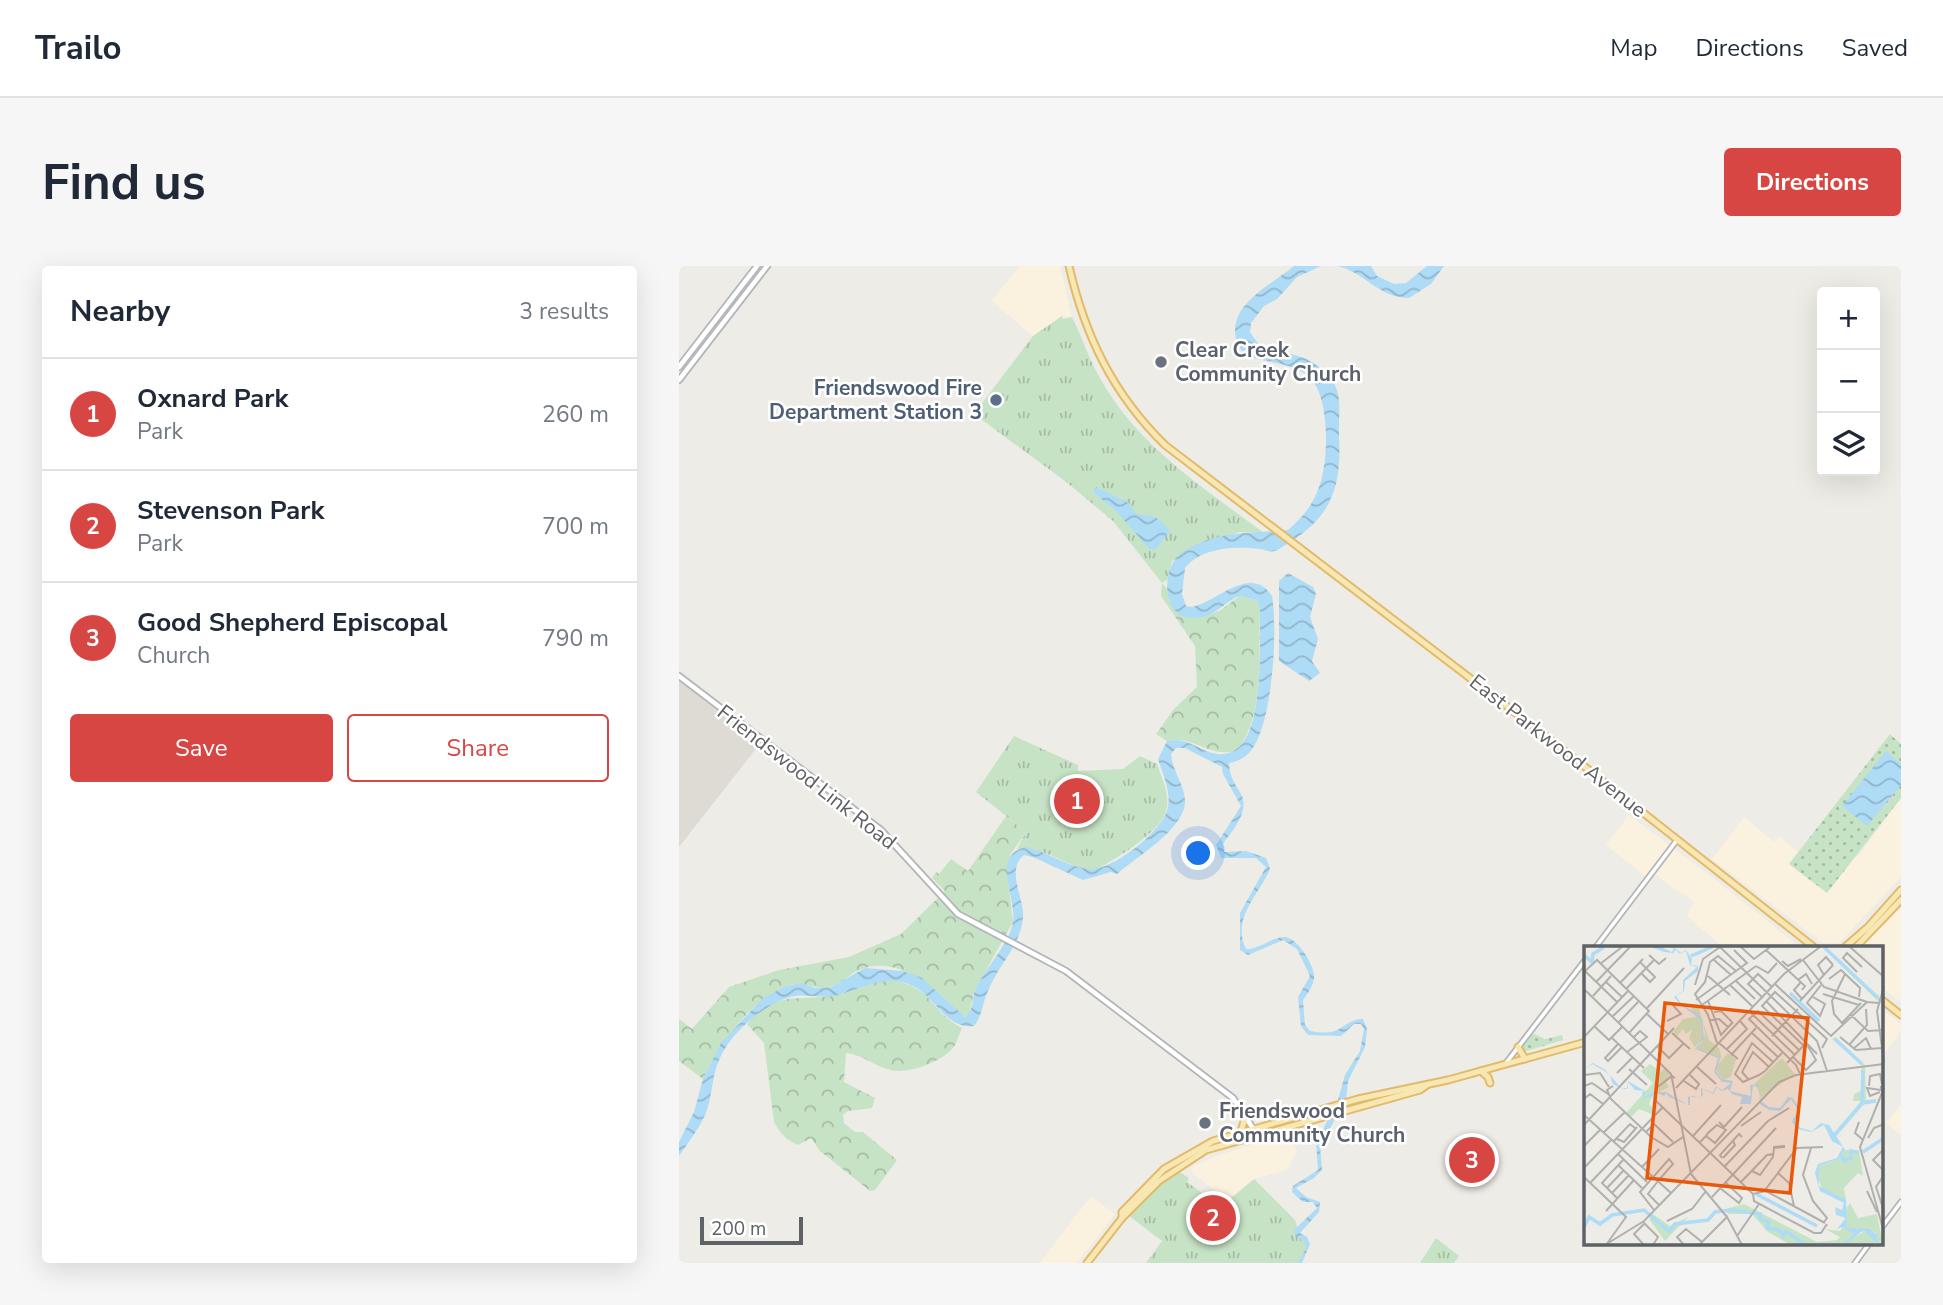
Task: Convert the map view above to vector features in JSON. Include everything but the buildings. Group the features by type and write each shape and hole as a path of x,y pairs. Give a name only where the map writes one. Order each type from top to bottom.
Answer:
{"main road":[{"path":"679,367 757,266"},
{"path":"679,380 767,266"},
{"name":"East Parkwood Avenue","path":"1069,266 1093,345 1131,408 1165,445 1812,946"},
{"path":"738,291 744,296"},
{"path":"709,328 716,333"},
{"name":"Friendswood Link Road","path":"679,676 881,830 950,908 971,923 1066,971 1233,1098 1256,1131"},
{"path":"1846,946 1868,927 1901,890"},
{"path":"1857,946 1901,900"},
{"path":"1883,1001 1901,1015"},
{"path":"1122,1218 1122,1212 1134,1197 1164,1169 1201,1146 1240,1132 1256,1131 1355,1107 1584,1043"},
{"path":"1518,1047 1525,1059"},
{"path":"1481,1071 1489,1077 1490,1083"},
{"path":"1087,1263 1122,1218 1159,1181 1195,1156 1256,1131 1320,1110 1419,1084 1427,1085"},
{"path":"1240,1132 1245,1126 1247,1115"}],"street":[{"path":"1597,946 1677,840"},
{"path":"1504,1065 1584,962"},
{"path":"1883,1226 1901,1202"},
{"path":"1855,1263 1868,1245"}],"shaded area":[{"path":"1019,266 1060,266 1072,317 1062,316 1033,336 992,301"},
{"path":"679,676 762,741 679,847"},
{"path":"1901,798 1901,877 1839,943 1823,943 1712,859 1744,817 1774,842 1779,836 1798,852 1789,863 1808,879 1859,855"},
{"path":"1629,815 1798,946 1722,946 1687,916 1694,902 1656,875 1645,876 1606,845"},
{"path":"1901,904 1901,1002 1883,989 1883,946 1863,946"},
{"path":"1883,1011 1901,1024 1901,1031 1883,1055"},
{"path":"1901,1104 1901,1136 1886,1123"},
{"path":"1290,1133 1297,1152 1287,1170 1254,1179 1227,1200 1193,1173 1191,1167 1216,1156"},
{"path":"1091,1196 1115,1214 1077,1263 1040,1263"}],"green space":[{"path":"1062,316 1063,319 1072,317 1101,380 1134,426 1174,465 1264,533 1239,532 1172,561 1168,579 1162,583 1113,521 1065,481 974,414 1033,336"},
{"path":"1162,583 1169,591 1169,601 1199,618 1221,610 1239,596 1257,600 1260,611 1260,665 1257,700 1247,734 1238,750 1218,752 1185,741 1167,741 1156,734 1174,709 1197,687 1195,646 1161,596"},
{"path":"1890,734 1901,744 1901,798 1827,893 1789,864"},
{"path":"1014,736 1078,765 1078,771 1123,769 1140,756 1157,764 1167,796 1163,817 1136,845 1092,872 1035,850 1017,849 1026,832 976,792"},
{"path":"1006,816 1026,832 1010,855 1008,880 1013,922 974,992 969,1015 963,1017 918,978 890,967 876,966 862,969 829,987 792,984 773,993 737,1025 703,1079 679,1061 679,1019 692,1029 729,987 779,970 849,957 901,934 945,891 932,878 936,872 939,874 951,859 968,871"},
{"path":"889,980 903,983 923,993 944,1015 962,1028 954,1046 947,1053 922,1067 894,1071 846,1053 844,1082 875,1098 872,1108 848,1111 843,1115 844,1123 855,1132 863,1132 897,1160 875,1190 870,1191 820,1151 811,1138 798,1145 779,1130 774,1122 764,1043 747,1024 757,1013 778,1001 837,995"},
{"path":"1532,1033 1545,1039 1562,1035 1563,1040 1523,1052 1520,1048"},
{"path":"1178,1171 1189,1178 1187,1182 1221,1207 1254,1179 1295,1220 1300,1235 1306,1239 1307,1248 1300,1263 1146,1263 1162,1241 1129,1216 1161,1182"},
{"path":"1436,1238 1459,1256 1454,1263 1420,1263"}],"water":[{"path":"1294,266 1321,266 1297,277 1277,299 1264,306 1251,323 1250,332 1261,348 1312,362 1336,387 1339,404 1339,456 1335,489 1321,516 1296,538 1276,550 1230,548 1210,552 1192,561 1185,568 1182,594 1186,606 1195,606 1240,585 1252,583 1263,586 1272,596 1274,654 1263,724 1248,754 1229,763 1231,776 1243,800 1243,807 1239,820 1223,844 1224,852 1246,851 1266,858 1270,869 1248,907 1242,938 1246,949 1284,937 1294,941 1303,951 1314,975 1312,985 1303,1000 1305,1025 1310,1031 1336,1031 1350,1022 1363,1019 1367,1029 1365,1047 1348,1081 1346,1100 1320,1146 1322,1170 1296,1188 1306,1197 1320,1202 1319,1212 1300,1233 1307,1237 1310,1244 1302,1263 1298,1263 1306,1248 1305,1242 1295,1236 1295,1229 1317,1208 1313,1202 1303,1202 1292,1192 1293,1186 1318,1170 1316,1143 1338,1100 1345,1075 1360,1051 1364,1029 1361,1024 1354,1024 1341,1036 1308,1035 1301,1026 1298,997 1310,976 1297,949 1283,940 1248,955 1240,950 1240,913 1266,867 1256,858 1221,858 1216,845 1241,806 1223,774 1222,767 1185,748 1176,748 1171,754 1185,800 1178,821 1159,842 1117,874 1111,872 1083,880 1033,857 1024,855 1019,861 1016,877 1023,910 1021,928 992,982 974,1026 963,1026 954,1022 924,993 896,981 879,982 833,996 795,996 784,999 751,1019 725,1048 717,1065 705,1115 679,1156 679,1142 694,1112 703,1079 721,1043 763,998 786,986 801,983 815,988 831,987 865,968 903,971 922,978 965,1017 972,1008 976,988 1011,930 1013,912 1007,868 1009,858 1015,851 1026,847 1087,869 1109,864 1147,838 1164,816 1168,807 1168,795 1158,759 1167,741 1182,741 1209,752 1224,754 1238,748 1248,735 1258,693 1260,669 1260,611 1257,600 1239,596 1211,614 1191,618 1174,609 1167,589 1168,577 1176,558 1197,544 1235,534 1288,530 1307,511 1317,494 1325,461 1326,428 1324,411 1315,384 1307,375 1294,368 1246,355 1238,344 1235,329 1244,307 1252,298"},
{"path":"1337,266 1371,266 1377,276 1394,284 1406,283 1427,266 1444,266 1431,284 1409,298 1388,294 1347,269"},
{"path":"1096,487 1129,503 1136,514 1152,516 1163,523 1170,531 1156,549 1150,550 1117,512 1093,492"},
{"path":"1288,573 1313,587 1316,594 1310,617 1318,639 1312,661 1320,673 1309,681 1279,661 1279,581"},
{"path":"1886,751 1901,764 1901,785 1867,826 1842,806"}],"place":[{"name":"Clear Creek Community Church","path":"1161,362"},
{"name":"Friendswood Fire Department Station 3","path":"996,400"},
{"name":"Oxnard Park","path":"1077,801"},
{"name":"Friendswood Community Church","path":"1205,1123"},
{"name":"Good Shepherd Episcopal","path":"1472,1160"},
{"name":"Stevenson Park","path":"1213,1218"}]}
